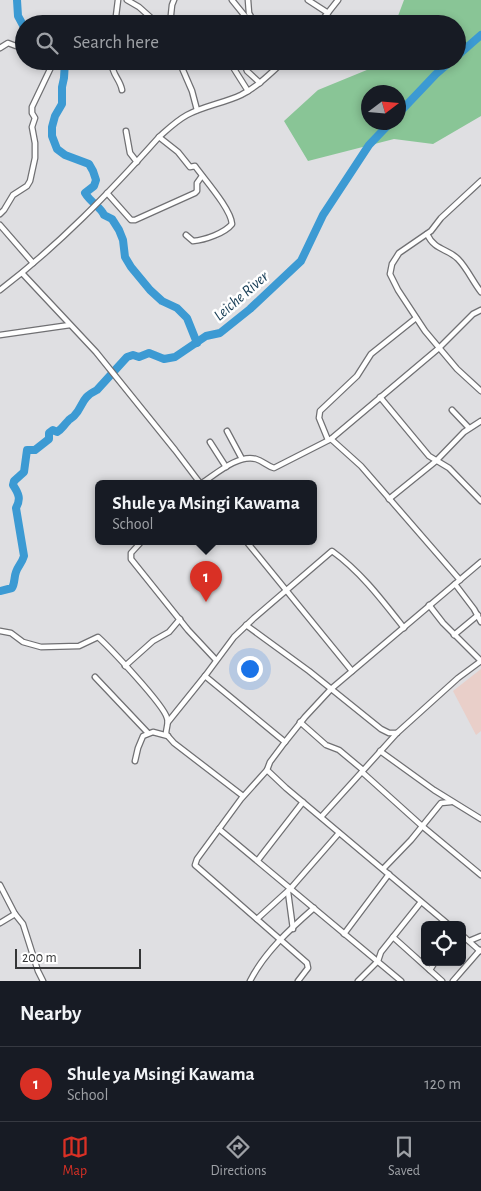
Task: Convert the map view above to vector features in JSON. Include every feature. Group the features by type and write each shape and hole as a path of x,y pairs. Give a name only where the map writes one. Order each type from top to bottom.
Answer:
{"street":[{"path":"116,15 118,0"},
{"path":"127,0 148,15"},
{"path":"171,15 174,0"},
{"path":"232,0 244,15"},
{"path":"248,0 250,15"},
{"path":"308,0 328,14 338,0"},
{"path":"0,48 8,43 15,46"},
{"path":"0,214 12,196 29,184 35,151 32,127 35,118 32,113 32,107 50,70"},
{"path":"113,70 122,90"},
{"path":"183,70 192,91 197,110"},
{"path":"235,70 248,91"},
{"path":"247,70 260,83"},
{"path":"0,290 33,264 90,210 159,137 179,120 197,110 230,100 248,91 274,70"},
{"path":"126,131 130,153 137,162"},
{"path":"159,137 178,152 188,166 195,166 228,210 232,224 228,229 198,240 193,241 186,235"},
{"path":"107,193 131,220 135,220 195,193 197,191 197,183 202,176"},
{"path":"481,181 441,218 427,234 399,253 394,258 391,269 392,279 416,318 463,376 481,391"},
{"path":"0,225 33,264"},
{"path":"427,234 433,244 439,249 454,255 459,260 481,292"},
{"path":"22,273 116,376 199,480"},
{"path":"206,480 226,467 242,460 254,458 274,468 330,439 439,348 474,314 481,310"},
{"path":"416,318 371,354 357,376 320,411 319,418 330,439 351,455 460,580"},
{"path":"0,335 70,325"},
{"path":"380,397 421,447 436,461 443,463 449,468 481,501"},
{"path":"452,410 470,428"},
{"path":"389,499 436,461 470,428 481,421"},
{"path":"227,431 242,460"},
{"path":"210,442 226,467"},
{"path":"138,545 131,553 131,559 180,620 216,660"},
{"path":"249,545 352,671"},
{"path":"243,796 174,743 166,730 168,722 246,625 332,551 348,563 369,584 404,628"},
{"path":"298,981 308,968 307,963 257,918 201,872 195,865 197,859 243,796 267,770 270,762 300,722 352,671 481,562"},
{"path":"455,584 481,622"},
{"path":"320,817 397,733 458,678 481,661 454,635 429,605"},
{"path":"454,635 478,615"},
{"path":"125,666 153,641 169,632 180,620"},
{"path":"246,625 332,689 381,729 389,733 397,733"},
{"path":"0,631 11,633 23,642 40,647 79,646 98,637 164,711 168,722"},
{"path":"206,676 285,742"},
{"path":"95,677 148,733"},
{"path":"300,722 326,745 339,750 422,826 481,875"},
{"path":"381,729 387,743"},
{"path":"135,761 140,740 148,733 156,732 168,736"},
{"path":"380,751 441,795 481,819"},
{"path":"267,770 320,817 445,921"},
{"path":"383,869 441,803 441,795"},
{"path":"258,860 303,802"},
{"path":"441,803 452,802"},
{"path":"219,829 400,981"},
{"path":"257,918 290,890 339,833"},
{"path":"344,934 389,874"},
{"path":"0,886 23,924 43,981"},
{"path":"290,890 293,929"},
{"path":"358,981 378,961 381,952 421,902"},
{"path":"250,981 261,962 314,908"},
{"path":"0,923 16,914"},
{"path":"393,937 442,981"},
{"path":"469,940 479,937 481,943"},
{"path":"453,981 480,951 466,938"},
{"path":"370,954 381,952"},
{"path":"430,970 432,966"}],"shaded area":[{"path":"481,669 481,731 476,735 453,691"}],"green space":[{"path":"404,0 481,0 481,116 433,144 394,139 308,161 284,121 318,90 367,70 466,70 466,15 398,15"}],"waterway":[{"path":"17,0 18,15"},
{"name":"Leiche River","path":"466,48 481,35"},
{"path":"64,70 62,104 55,116 52,127 52,136 57,149 65,155 89,164 96,180 94,186 85,193 104,215 112,219 119,230 123,240 125,257 131,267 162,301 177,308 187,318 197,343"},
{"name":"Leiche River","path":"406,106 441,70"},
{"name":"Leiche River","path":"0,591 12,588 16,572 24,556 16,508 19,496 13,485 14,481 24,472 27,450 35,450 49,439 49,433 53,430 57,432 60,430 74,416 85,399 97,390 127,357 133,355 139,357 149,353 164,359 175,357 206,336 220,333 250,309 301,261 323,215 369,145 383,130"}],"place":[{"name":"Shule ya Msingi Kawama","path":"206,602"}]}
